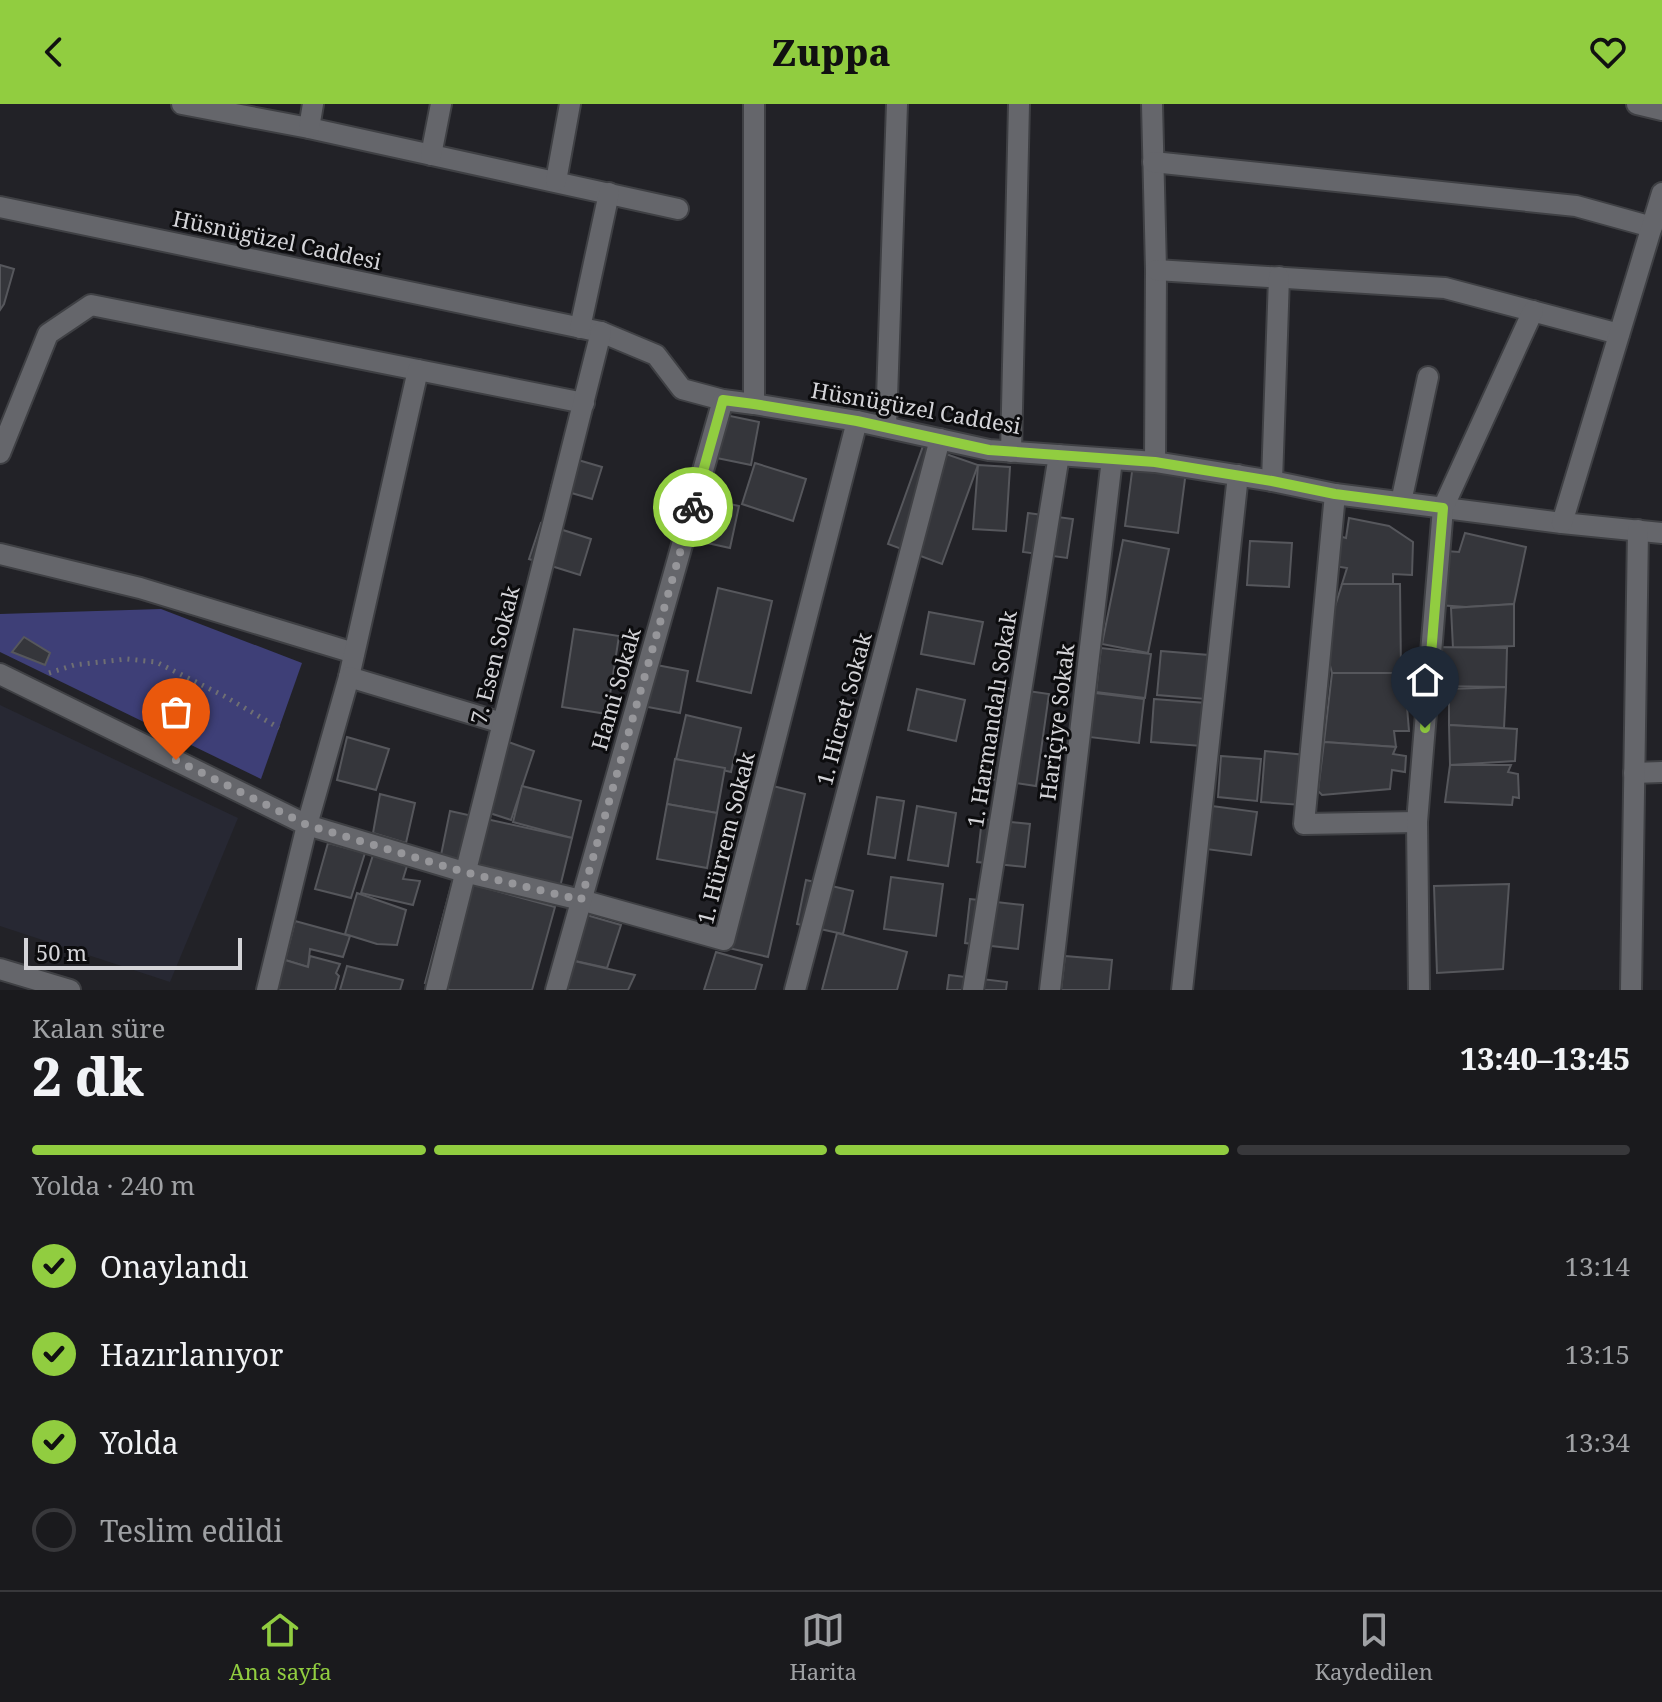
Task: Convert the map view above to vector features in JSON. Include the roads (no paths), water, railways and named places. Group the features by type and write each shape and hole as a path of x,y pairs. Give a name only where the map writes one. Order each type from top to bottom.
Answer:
{"street":[{"path":"182,104 309,128 678,209"},
{"path":"309,128 313,104"},
{"path":"431,155 441,104"},
{"path":"556,181 570,104"},
{"path":"754,104 754,404"},
{"path":"886,427 897,104"},
{"path":"1011,452 1019,104"},
{"path":"1152,104 1156,270 1155,462"},
{"path":"1637,104 1662,110"},
{"path":"1153,162 1576,206 1652,227"},
{"path":"580,328 609,193"},
{"path":"1562,523 1662,193"},
{"name":"Hüsnügüzel Caddesi","path":"0,207 601,332 656,355 682,389 723,400 857,421 989,450 1155,462 1335,494 1662,533"},
{"path":"1156,270 1445,288 1619,334"},
{"path":"1272,481 1279,277"},
{"path":"0,453 48,334 91,305 584,403"},
{"path":"1419,990 1417,822 1443,508 1533,311"},
{"name":"7. Esen Sokak","path":"436,990 601,332"},
{"path":"267,990 307,825 349,677 418,370"},
{"path":"1401,502 1428,377"},
{"name":"Hami Sokak","path":"556,990 723,400"},
{"name":"1. Hürrem Sokak","path":"9,678 307,825 464,872 581,900 724,940 857,421"},
{"name":"1. Hicret Sokak","path":"795,990 940,439"},
{"name":"1. Harmandalı Sokak","path":"973,990 1059,455"},
{"name":"Hariçiye Sokak","path":"1050,990 1112,459"},
{"path":"1182,990 1238,475"},
{"path":"1335,494 1304,824 1417,822"},
{"path":"1631,990 1638,530"},
{"path":"0,554 140,588 354,653"},
{"path":"349,677 502,723"},
{"path":"1634,773 1662,772"},
{"path":"0,969 70,990"}]}
